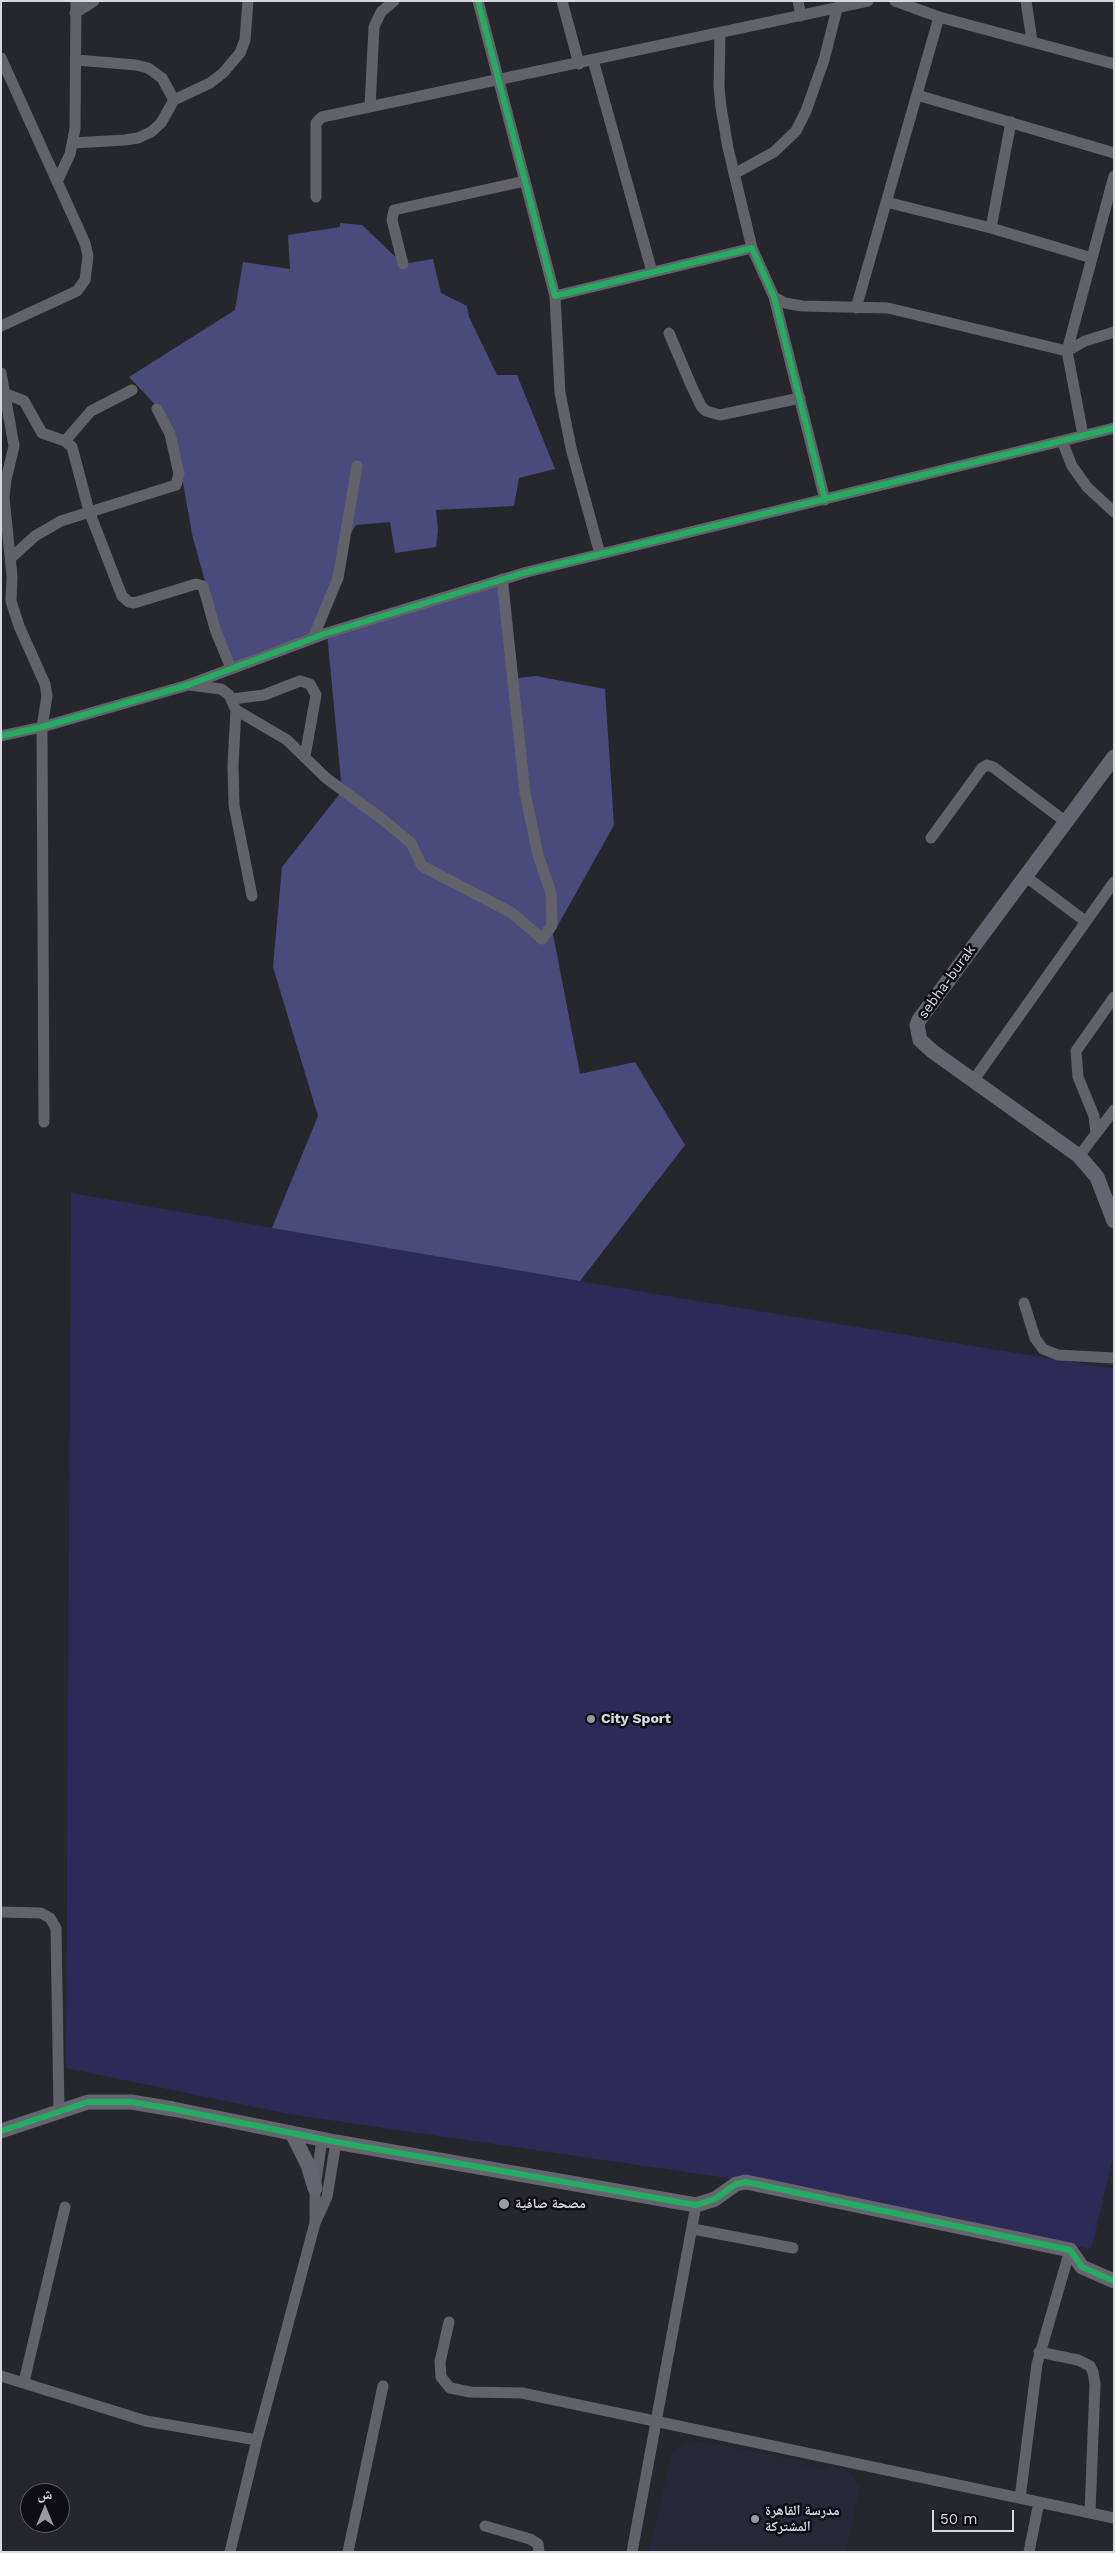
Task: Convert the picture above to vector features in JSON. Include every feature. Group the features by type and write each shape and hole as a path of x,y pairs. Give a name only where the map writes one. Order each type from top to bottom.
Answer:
{"street":[{"path":"57,182 73,143 77,60 76,7 94,1"},
{"path":"73,143 138,138 151,132 161,123 174,100 210,83 223,74 240,53 246,33 248,1"},
{"path":"370,106 374,27 381,12 394,1"},
{"path":"478,1 555,296 560,393 571,448 600,554"},
{"path":"562,1 579,64"},
{"path":"798,1 802,16"},
{"path":"316,197 317,120 322,117 579,64 868,1"},
{"path":"895,1 939,17 1114,64"},
{"path":"920,10 929,1"},
{"path":"1026,1 1032,41"},
{"path":"734,174 774,152 796,131 806,111 824,60 837,8"},
{"path":"856,308 939,17"},
{"path":"720,33 718,79 721,107 734,174 752,248 774,297 825,500"},
{"path":"1,58 87,248 85,280 82,286 72,295 1,326"},
{"path":"77,60 136,65 148,68 162,78 174,100"},
{"path":"593,60 652,272"},
{"path":"916,95 1114,153"},
{"path":"992,228 1011,122"},
{"path":"1083,435 1066,351 1114,176"},
{"path":"403,264 392,220 394,210 525,181"},
{"path":"886,202 992,228 1092,258"},
{"path":"555,296 752,248"},
{"path":"774,297 784,302 802,306 856,308 872,306 888,308 1066,351 1085,341 1114,332"},
{"path":"669,333 701,406 706,411 720,415 800,398"},
{"path":"1,373 14,442 4,497 11,558 12,607 46,690 47,704 42,727 44,1122"},
{"path":"65,441 95,408 132,390"},
{"path":"6,394 24,401 42,433 65,441 74,452 89,511 124,599 134,603 196,584 203,586 216,632 231,668"},
{"path":"11,558 48,528 89,511 176,485 179,474 170,434 157,409"},
{"path":"1,736 42,727 188,685 313,638 502,579 1114,428"},
{"path":"1062,441 1072,466 1087,488 1114,512"},
{"path":"1,468 12,457"},
{"path":"313,638 338,578 358,466"},
{"path":"188,685 221,689 234,704 279,734 305,756 326,778 382,818 411,843 422,866 512,913 542,939 552,925 551,893 538,855 525,793 502,579"},
{"path":"234,704 300,681 310,684 316,695 305,756"},
{"path":"234,704 234,805 252,896"},
{"name":"sebha-burak","path":"1114,757 918,1020 917,1031 920,1040 972,1081 1079,1156 1097,1177 1114,1221"},
{"path":"930,838 982,768 987,765 993,767 1066,822"},
{"path":"1025,876 1086,921"},
{"path":"972,1081 1114,882"},
{"path":"1096,1133 1094,1116 1078,1077 1076,1050 1114,997"},
{"path":"1079,1156 1114,1110"},
{"path":"1024,1303 1035,1338 1043,1348 1058,1355 1114,1358"},
{"path":"1,1912 41,1913 50,1918 56,1928 60,2110"},
{"path":"1,2131 88,2102 131,2102 329,2140 696,2205 715,2199 736,2184 746,2182 1070,2250 1082,2267 1114,2281"},
{"path":"292,2133 308,2165 315,2188"},
{"path":"315,2223 315,2188 329,2140"},
{"path":"230,2552 257,2440 315,2223 327,2197 329,2140"},
{"path":"632,2552 696,2205"},
{"path":"24,2382 65,2207"},
{"path":"693,2229 793,2248"},
{"path":"1020,2498 1039,2352 1070,2250"},
{"path":"449,2322 440,2362 441,2377 450,2388 470,2392 522,2393 1114,2518"},
{"path":"1039,2352 1078,2360 1090,2366 1093,2372 1095,2384 1090,2513"},
{"path":"1,2376 146,2421 257,2440"},
{"path":"348,2552 383,2386"},
{"path":"1029,2552 1039,2502"},
{"path":"485,2526 530,2538 538,2544 539,2552"}],"shaded area":[{"path":"340,223 362,225 403,264 433,259 441,293 467,306 469,317 497,375 517,375 555,469 519,478 514,506 436,510 438,531 436,547 395,553 390,522 356,525 345,543 313,638 228,666 192,534 182,477 166,416 129,377 235,310 243,262 290,269 288,235 340,227"},
{"path":"508,578 518,678 536,676 605,689 614,825 553,934 580,1074 635,1062 685,1145 580,1281 272,1228 318,1116 273,967 282,867 342,791 327,633"},
{"name":"City Sport","path":"71,1193 661,1295 1114,1369 1114,2154 1091,2249 741,2180 289,2114 66,2068"},
{"name":"مدرسة القاهرة المشتركة","path":"693,2440 797,2459 801,2464 825,2471 831,2467 848,2470 860,2487 846,2552 649,2552 672,2451"}],"cycle path":[{"path":"478,1 555,296 752,248 774,297 825,500"},
{"path":"1,736 42,727 188,685 327,633 527,572 1114,428"},
{"path":"1,2131 88,2102 131,2102 336,2142 696,2205 715,2199 736,2184 746,2182 1070,2250 1082,2267 1114,2281"}],"place":[{"name":"City Sport","path":"591,1719"},
{"name":"مصحة صافية","path":"504,2204"},
{"name":"مدرسة القاهرة المشتركة","path":"755,2519"}]}
